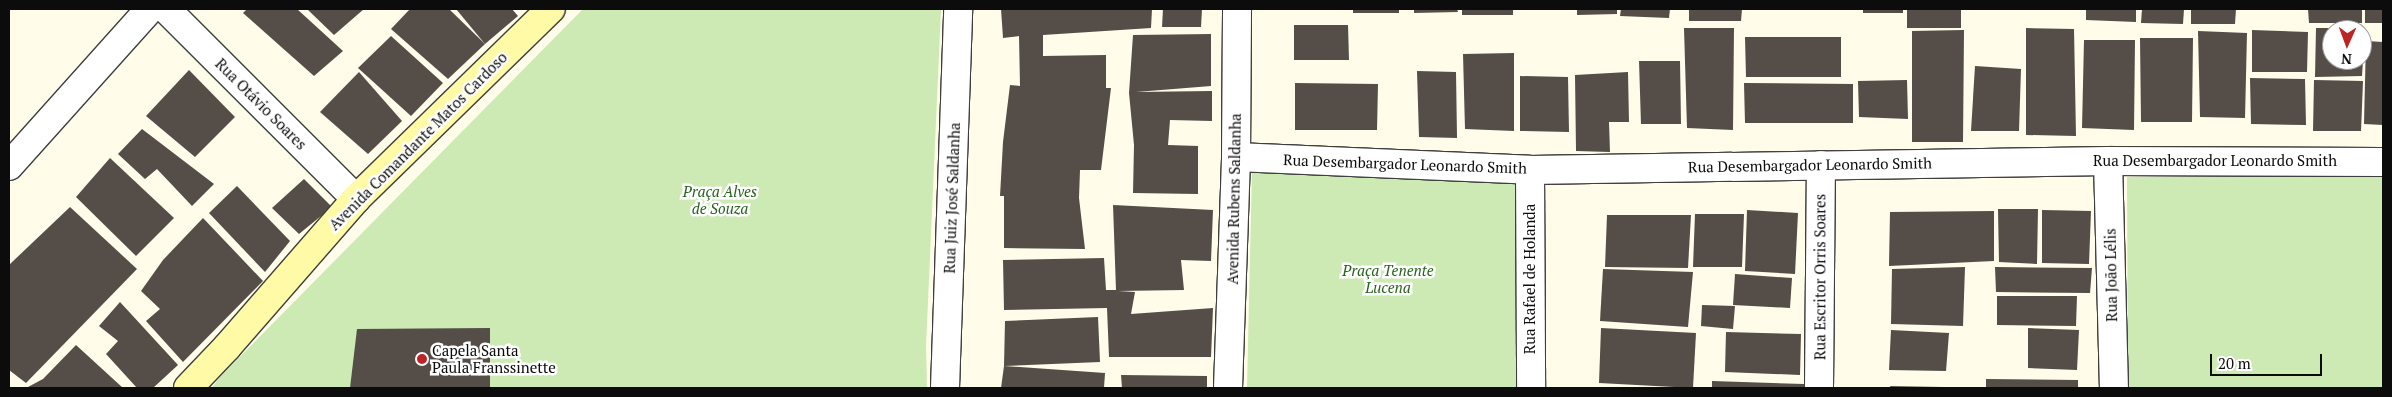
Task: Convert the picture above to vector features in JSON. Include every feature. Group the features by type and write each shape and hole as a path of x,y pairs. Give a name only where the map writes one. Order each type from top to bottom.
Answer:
{"main road":[{"name":"Avenida Comandante Matos Cardoso","path":"188,388 227,347 356,199 551,9"}],"street":[{"path":"9,166 150,9"},
{"name":"Rua Otávio Soares","path":"166,9 356,199"},
{"name":"Rua Juiz José Saldanha","path":"945,388 958,9"},
{"name":"Avenida Rubens Saldanha","path":"1228,388 1236,157 1237,9"},
{"name":"Rua Desembargador Leonardo Smith","path":"1236,157 1530,170 2108,161 2383,162"},
{"name":"Rua João Lélis","path":"2108,161 2114,388"},
{"name":"Rua Escritor Orris Soares","path":"1819,388 1821,165"},
{"name":"Rua Rafael de Holanda","path":"1530,170 1531,388"}],"green space":[{"name":"Praça Alves de Souza","path":"583,9 941,9 926,346 927,388 212,388 219,378"},
{"name":"Praça Tenente Lucena","path":"1530,170 1526,388 1247,388 1252,171"},
{"path":"2383,175 2383,388 2128,388 2127,177"}],"building":[{"path":"247,9 297,9 343,51 314,76 243,13"},
{"path":"307,9 364,9 334,35"},
{"path":"410,9 449,9 485,44 448,79 391,29"},
{"path":"456,9 512,9 518,16 485,44"},
{"path":"1001,9 1152,9 1151,28 1043,35 1043,56 1106,55 1106,88 1111,88 1101,170 1080,170 1079,198 1085,249 1004,248 1004,196 1000,196 1003,142 1010,85 1020,86 1019,36 1003,38"},
{"path":"1163,9 1202,9 1201,27 1162,27"},
{"path":"1353,9 1399,9 1399,13 1353,13"},
{"path":"1414,9 1457,9 1458,12 1414,13"},
{"path":"1462,9 1513,9 1513,15 1462,15"},
{"path":"1577,9 1617,9 1617,14 1577,15"},
{"path":"1621,9 1670,9 1669,18 1620,16"},
{"path":"1689,9 1742,9 1741,21 1689,21"},
{"path":"1863,9 1903,9 1903,13 1863,13"},
{"path":"1907,9 1961,9 1961,28 1907,28"},
{"path":"2086,9 2136,9 2136,22 2086,20"},
{"path":"2142,9 2184,9 2183,24 2141,23"},
{"path":"2191,9 2236,9 2235,24 2191,24"},
{"path":"2308,9 2362,9 2362,20 2322,20 2322,23 2309,23"},
{"path":"2365,9 2383,9 2383,23 2372,23 2372,20 2365,20"},
{"path":"1294,25 1348,25 1349,60 1294,60"},
{"path":"1684,28 1734,28 1733,130 1687,128"},
{"path":"2026,28 2074,29 2076,136 2026,135"},
{"path":"2316,28 2322,28 2322,70 2362,70 2362,76 2315,77"},
{"path":"1964,30 1963,142 1912,142 1912,31"},
{"path":"2252,30 2308,32 2307,72 2252,72"},
{"path":"2198,31 2247,33 2245,118 2200,117"},
{"path":"1211,34 1211,86 1136,92 1212,91 1212,121 1170,120 1168,145 1198,146 1198,194 1133,193 1134,145 1129,93 1133,35"},
{"path":"391,36 443,83 411,116 358,68"},
{"path":"1745,37 1841,37 1841,77 1746,77"},
{"path":"2140,38 2193,38 2192,122 2141,122"},
{"path":"2084,40 2135,40 2134,130 2082,128"},
{"path":"2372,41 2383,42 2383,125 2364,124 2365,70 2372,70"},
{"path":"1514,53 1514,131 1465,129 1463,54"},
{"path":"1639,61 1680,61 1681,124 1641,124"},
{"path":"1975,66 2021,69 2019,131 1971,131"},
{"path":"189,70 235,117 195,157 146,116"},
{"path":"1417,71 1456,72 1457,138 1419,137"},
{"path":"359,72 402,121 368,154 320,112"},
{"path":"1628,72 1629,122 1609,122 1610,152 1576,151 1575,75"},
{"path":"1520,76 1568,77 1569,132 1520,131"},
{"path":"2250,78 2305,79 2306,125 2251,124"},
{"path":"1907,80 1908,119 1859,117 1858,81"},
{"path":"2314,80 2363,81 2361,131 2313,131"},
{"path":"1295,83 1378,84 1377,130 1295,130"},
{"path":"1744,83 1853,84 1853,123 1745,123"},
{"path":"142,129 214,184 192,206 157,169 145,179 118,154"},
{"path":"110,158 174,218 136,256 76,197"},
{"path":"304,179 332,207 299,234 272,208"},
{"path":"237,186 290,241 265,272 209,213"},
{"path":"1113,205 1213,210 1211,261 1181,260 1184,290 1118,291 1135,292 1131,314 1213,308 1211,357 1109,357 1107,308 1004,310 1003,260 1104,258 1106,290 1116,290"},
{"path":"70,207 137,269 26,383 9,370 9,265"},
{"path":"1998,209 2038,209 2037,264 1999,262"},
{"path":"1747,210 1798,213 1795,274 1745,271"},
{"path":"2042,210 2091,211 2089,264 2042,263"},
{"path":"1994,211 1994,261 1889,266 1890,212"},
{"path":"1695,214 1744,214 1742,267 1693,267"},
{"path":"1607,215 1691,215 1688,268 1605,267"},
{"path":"203,218 263,281 183,362 146,321 160,309 141,291 163,260"},
{"path":"1965,267 1963,326 1891,324 1892,269"},
{"path":"1995,267 2092,268 2090,293 1996,292"},
{"path":"1603,269 1693,272 1688,327 1600,321"},
{"path":"1735,274 1792,278 1790,308 1733,305"},
{"path":"1997,296 2077,296 2076,326 1997,325"},
{"path":"120,302 178,365 153,388 137,388 106,354 118,341 99,326"},
{"path":"1702,305 1735,306 1733,329 1701,326"},
{"path":"1098,317 1100,362 1004,366 1005,321"},
{"name":"Capela Santa Paula Franssinette","path":"490,328 490,388 350,388 357,329"},
{"path":"1601,328 1696,333 1693,388 1599,383"},
{"path":"2028,328 2079,330 2077,370 2028,368"},
{"path":"1891,330 1949,333 1946,371 1889,370"},
{"path":"1726,332 1801,334 1800,375 1725,372"},
{"path":"76,345 123,388 26,388 43,379"},
{"path":"1004,366 1105,373 1104,388 1001,388"},
{"path":"1121,375 1207,376 1207,388 1122,388"},
{"path":"1986,379 2078,380 2078,388 1986,388"},
{"path":"1712,381 1804,384 1804,388 1712,388"},
{"path":"1890,386 1943,387 1943,388 1891,388"}],"place":[{"name":"Capela Santa Paula Franssinette","path":"422,359"}]}
